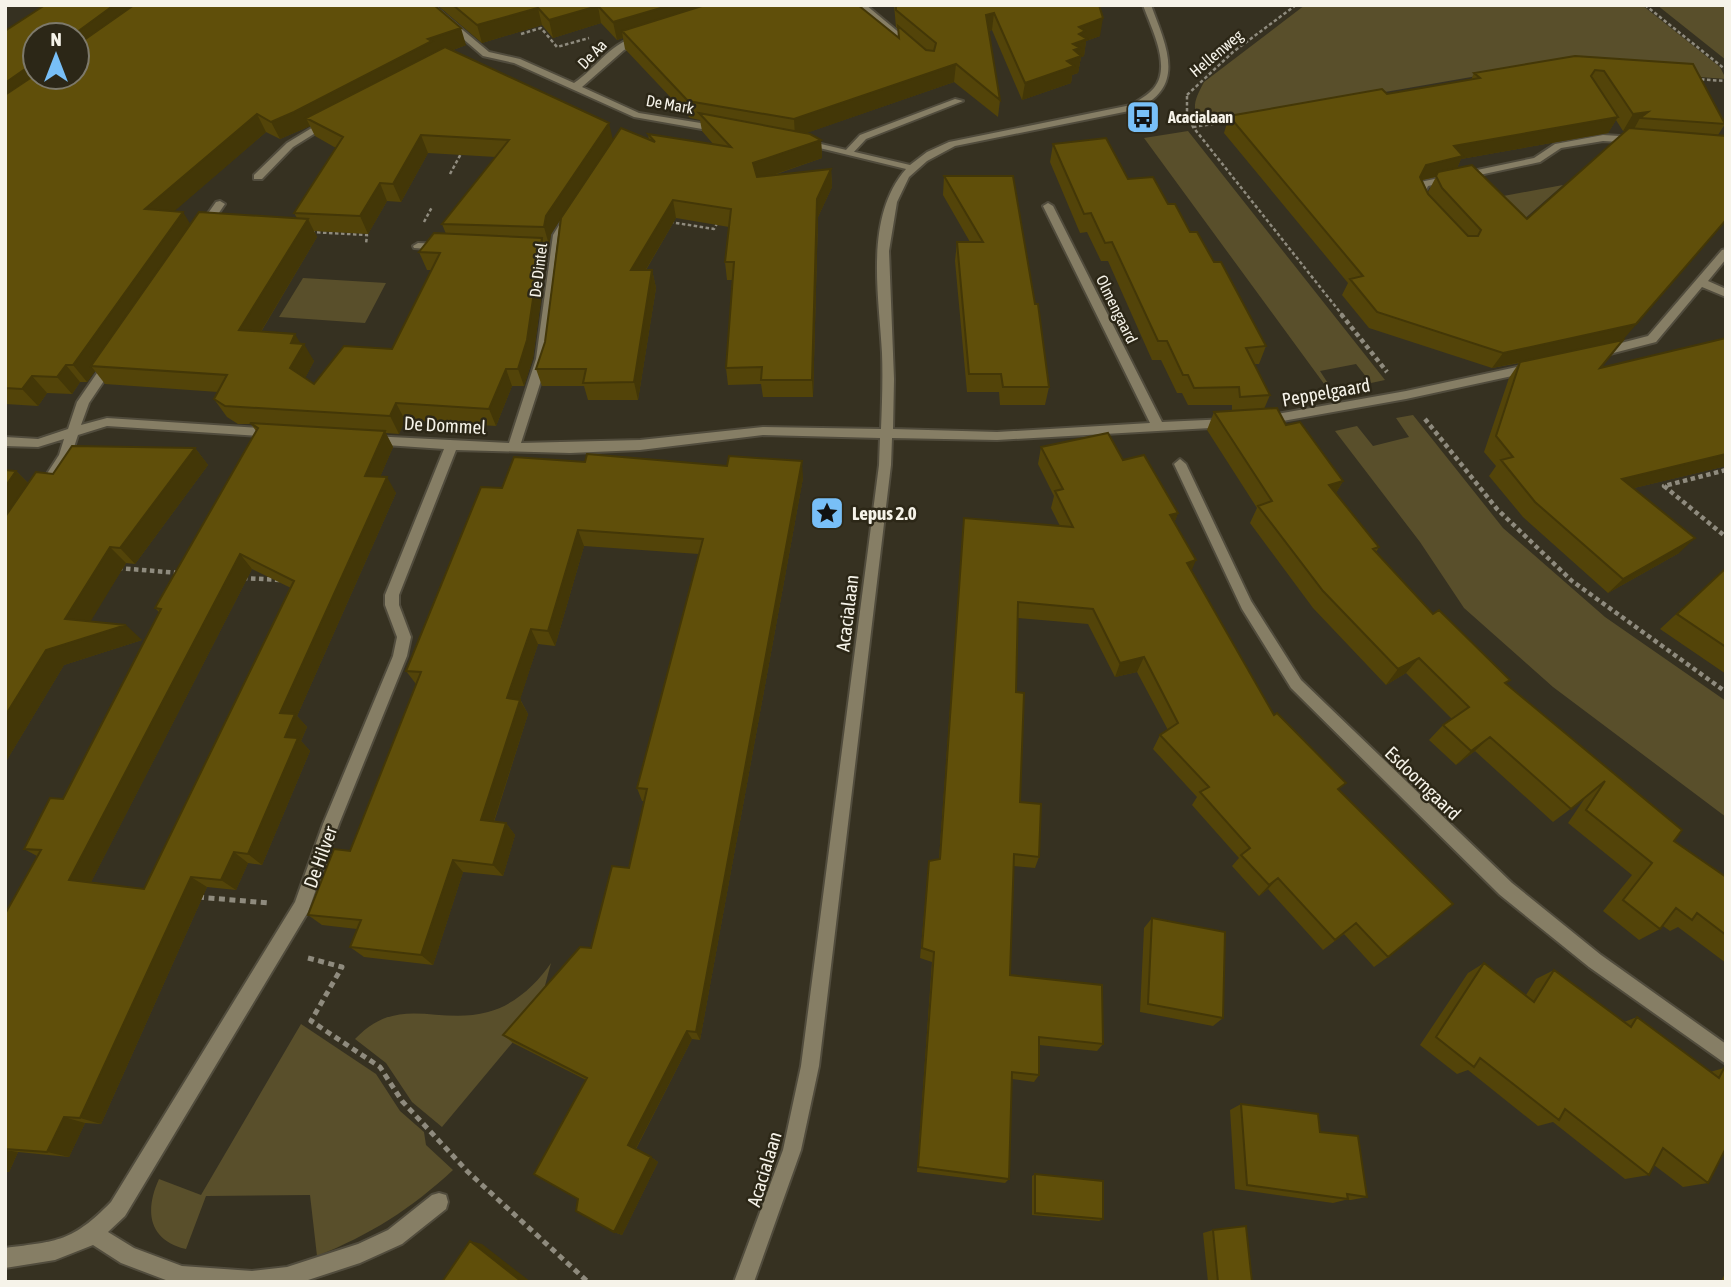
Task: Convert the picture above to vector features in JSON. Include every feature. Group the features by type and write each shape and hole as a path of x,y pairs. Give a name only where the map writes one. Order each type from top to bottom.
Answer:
{"street":[{"name":"De Mark","path":"428,5 471,48 517,61 637,115 725,130"},
{"path":"861,5 922,57"},
{"name":"Acacialaan","path":"744,1282 792,1150 810,1066 885,466 888,380 885,232 900,183 912,168 932,152 952,144 1134,107 1158,90 1165,76 1165,62 1147,5"},
{"name":"De Aa","path":"575,88 589,79 621,44 656,34"},
{"path":"849,152 863,137 958,101"},
{"path":"630,125 637,115"},
{"path":"258,177 301,137 336,118"},
{"path":"1612,126 1619,137"},
{"path":"1426,207 1420,192 1424,184 1537,160 1558,146 1619,137 1653,141"},
{"path":"790,141 912,168"},
{"path":"197,237 220,204"},
{"name":"De Dintel","path":"513,448 542,359 558,235 576,206"},
{"name":"Olmengaard","path":"1048,206 1158,427"},
{"path":"418,246 456,247"},
{"path":"542,251 556,251"},
{"path":"1587,355 1652,339 1726,252"},
{"path":"1702,282 1726,293"},
{"path":"35,500 65,456 75,433 82,402 121,347"},
{"name":"Peppelgaard","path":"886,431 997,436 1291,418 1546,364"},
{"path":"5,441 38,443 107,422 284,434"},
{"name":"De Dommel","path":"352,439 513,448 640,445 763,431 886,431"},
{"name":"De Hilver","path":"5,1258 65,1250 94,1235 118,1209 302,906 331,824 400,656 404,637 392,606 392,596 452,445"},
{"name":"Esdoorngaard","path":"1180,464 1242,600 1276,657 1296,684 1506,889 1595,961 1726,1055"},
{"path":"94,1235 128,1256 182,1276 252,1281 287,1277 360,1253 395,1237 439,1202"}],"path":[{"name":"Hellenweg","path":"1187,95 1233,52 1296,5"},
{"path":"1645,5 1725,69"},
{"path":"471,48 541,28 557,47 596,36"},
{"path":"1690,79 1726,81"},
{"path":"1193,127 1233,121"},
{"path":"450,174 466,144"},
{"path":"659,220 714,229 721,217"},
{"path":"300,232 367,235 366,244"},
{"path":"1726,470 1664,486 1726,537"},
{"path":"115,568 184,573"},
{"path":"238,578 290,581"},
{"path":"196,897 302,906"},
{"path":"277,950 342,967 311,1021 380,1067 402,1101 468,1172 588,1282"}],"shaded area":[{"path":"1305,5 1642,5 1720,67 1726,79 1541,65 1200,124 1195,103 1204,82"},
{"path":"1657,5 1726,5 1726,60"},
{"path":"1188,131 1385,380 1371,383 1356,364 1320,371 1333,391 1330,392 1144,138"},
{"path":"1563,185 1522,221 1498,197"},
{"path":"303,278 386,283 365,323 279,317"},
{"path":"1413,415 1503,528 1605,617 1726,701 1726,817 1553,687 1464,608 1420,542 1335,431 1357,426 1373,446 1409,437 1396,418"},
{"path":"551,963 538,1012 442,1127 412,1102 386,1063 355,1039 371,1025 387,1017 403,1014 469,1015 498,1009 524,993"},
{"path":"301,1024 376,1074 400,1111 424,1132 426,1145 453,1170 389,1220 317,1256 310,1195 206,1196 186,1249 164,1239 157,1232 151,1213 154,1191 159,1179 201,1195"}],"building":[{"path":"45,5 114,5 91,22 21,21 21,72 5,83 5,31"},
{"path":"134,5 434,5 461,28 428,39 432,41 271,122 257,114 145,209 183,212 73,365 66,365 57,377 32,376 22,389 5,388 5,95 21,84 21,91 91,91 91,35"},
{"path":"453,5 671,5 613,22 598,6 549,20 538,8 477,25"},
{"path":"705,5 858,5 899,38 898,26 926,50 934,51 936,43 896,10 896,5 1099,5 1103,18 1079,27 1085,31 1079,34 1087,39 1073,44 1080,48 1074,50 1081,56 1067,61 1074,66 1025,83 994,13 986,15 1000,100 956,64 794,119 688,101 622,31"},
{"path":"445,47 609,123 546,216 544,227 442,224 509,140 421,135 393,184 380,183 360,216 294,213 343,137 306,118"},
{"path":"1575,56 1693,64 1725,124 1640,118 1648,112 1633,114 1604,71 1595,70 1591,76 1618,117 1454,146 1463,156 1426,165 1420,177 1428,194 1468,236 1478,236 1481,230 1442,188 1436,176 1438,172 1472,165 1527,219 1629,128 1726,136 1726,220 1636,324 1503,353 1377,312 1350,279 1363,276 1229,116 1382,89 1387,94 1480,78 1474,73"},
{"path":"699,113 810,134 821,140 753,163 757,177 831,169 817,199 812,380 761,380 762,367 726,368 734,262 725,262 731,209 673,200 631,270 652,270 634,382 583,383 586,369 536,369 545,342 561,218 621,128 655,142 648,134 731,147"},
{"path":"1106,138 1128,179 1153,177 1168,204 1175,204 1190,232 1197,232 1214,262 1221,262 1266,346 1246,348 1270,395 1240,397 1239,387 1194,388 1188,375 1183,375 1167,341 1158,341 1112,242 1105,243 1091,213 1084,214 1053,144"},
{"path":"944,176 1013,176 1035,304 1038,304 1049,387 1003,387 1001,374 969,374 957,242 983,242"},
{"path":"199,212 308,219 239,330 295,334 291,343 304,344 290,368 314,384 344,346 392,349 440,253 419,252 434,233 542,238 527,340 518,369 506,369 489,409 396,403 390,416 225,406 214,399 227,375 91,366"},
{"path":"1726,338 1726,454 1622,479 1695,538 1623,579 1535,502 1501,460 1513,457 1496,436 1520,362 1623,340 1600,368"},
{"path":"1277,408 1286,425 1300,422 1343,481 1329,485 1379,547 1373,549 1433,614 1439,610 1510,680 1505,683 1682,830 1674,841 1726,877 1726,935 1697,913 1692,920 1676,908 1660,929 1623,900 1652,863 1586,810 1605,781 1571,809 1490,737 1471,751 1443,725 1469,707 1419,658 1398,669 1323,591 1258,506 1272,501 1214,412"},
{"path":"250,423 385,431 365,476 387,477 280,713 295,714 285,737 298,738 248,854 234,852 221,880 191,877 80,1118 64,1117 47,1152 5,1149 5,914 41,850 24,849 50,798 63,799 161,609 155,608 258,428","holes":["240,554 294,581 144,889 69,880"]},
{"path":"1108,433 1123,460 1144,455 1178,513 1170,515 1196,560 1187,563 1274,715 1277,713 1346,783 1338,789 1453,904 1388,957 1356,923 1335,940 1278,878 1269,885 1241,855 1250,848 1200,792 1209,787 1160,735 1178,723 1144,657 1120,663 1093,609 1018,602 1016,692 1024,693 1020,802 1041,804 1039,857 1014,854 1010,975 1102,985 1103,1044 1039,1037 1039,1075 1012,1072 1009,1179 918,1167 934,952 922,948 929,861 940,859 964,518 1073,527 1055,491 1063,489 1041,447"},
{"path":"72,446 195,448 120,548 110,547 65,619 126,625 46,650 5,716 5,517 36,472 53,474"},
{"path":"587,454 727,466 729,456 802,461 696,1032 687,1031 628,1145 651,1157 614,1232 576,1211 578,1199 534,1174 587,1078 503,1035 580,947 591,948 612,866 629,868 647,789 637,788 703,539 578,530 548,631 531,629 507,698 520,700 481,820 506,823 493,865 453,860 421,955 350,947 361,920 308,915 334,849 350,851 421,672 406,671 481,487 502,488 514,457 585,462"},
{"path":"5,470 16,471 5,487"},
{"path":"1726,568 1726,647 1677,614"},
{"path":"1152,918 1225,932 1223,1018 1148,1004"},
{"path":"1484,963 1534,1002 1554,970 1631,1027 1637,1017 1719,1078 1724,1068 1726,1069 1726,1148 1708,1183 1663,1148 1649,1175 1565,1109 1559,1120 1480,1058 1474,1067 1436,1037"},
{"path":"1241,1104 1318,1114 1320,1132 1358,1136 1367,1197 1347,1194 1348,1199 1247,1185"},
{"path":"1035,1174 1103,1181 1103,1219 1035,1213"},
{"path":"1246,1226 1252,1282 1218,1282 1213,1230"},
{"path":"470,1241 522,1282 442,1282"}],"place":[{"name":"Acacialaan","path":"1143,117"},
{"name":"Lepus 2.0","path":"827,513"}]}
